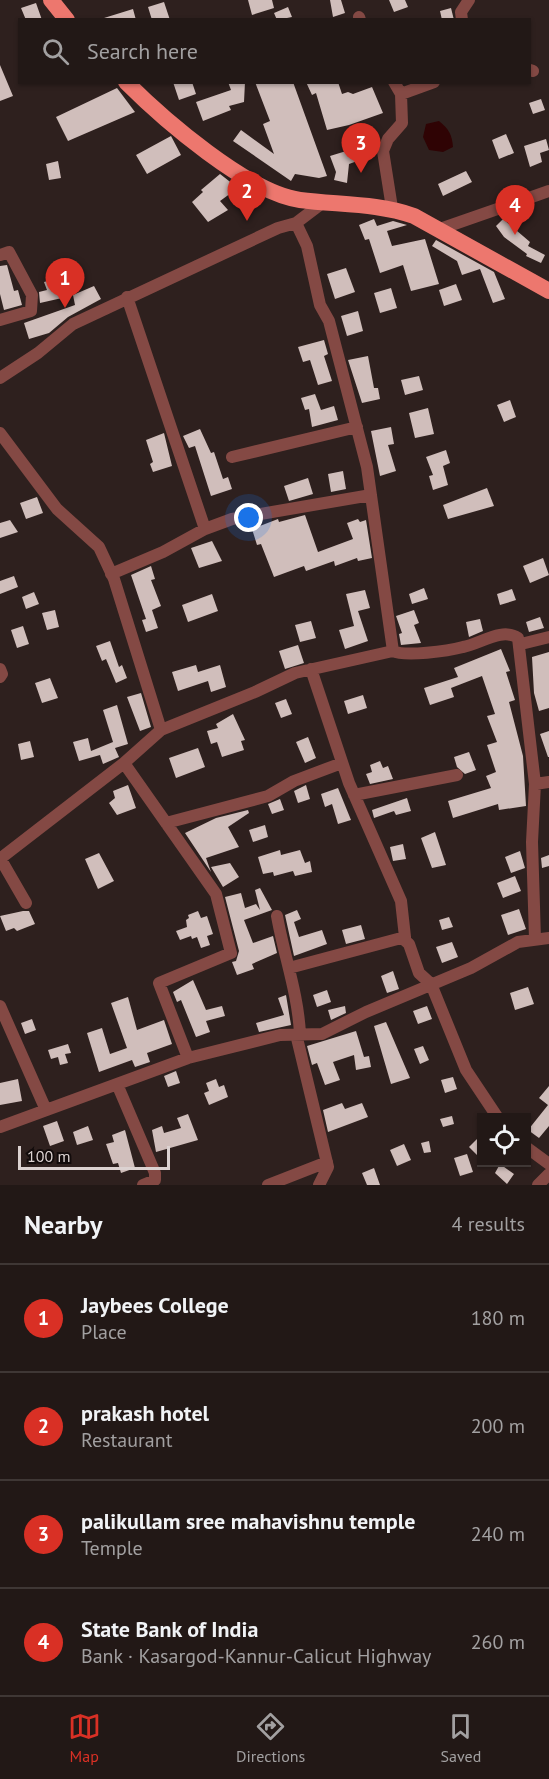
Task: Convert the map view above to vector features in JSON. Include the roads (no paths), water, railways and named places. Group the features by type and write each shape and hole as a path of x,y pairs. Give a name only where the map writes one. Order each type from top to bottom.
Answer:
{"highway":[{"path":"51,0 65,18"},
{"path":"128,84 189,137 256,183 275,193 299,200 392,208 440,229 549,291"}],"street":[{"path":"462,18 461,12 469,0"},
{"path":"392,208 382,151 388,139 402,123 401,94 395,84"},
{"path":"401,94 428,84"},
{"path":"440,229 549,191"},
{"path":"0,378 38,353 73,324 278,228 296,223 325,201"},
{"path":"296,223 307,246 320,305 329,321 367,467 393,651"},
{"path":"0,255 9,252 32,295 32,311 0,320"},
{"path":"127,297 205,529"},
{"path":"232,458 357,427"},
{"path":"0,433 57,509 99,547 111,574 161,730"},
{"path":"111,574 163,552 205,529 232,519 371,495"},
{"path":"26,903 1,858 124,763 161,730 255,692 295,673 393,651 405,654 464,647 492,637 510,634 515,636 521,644 527,731 535,784 532,842 535,939"},
{"path":"521,644 549,637"},
{"path":"0,669 2,674 0,677"},
{"path":"290,968 405,937 401,901 354,795 311,669"},
{"path":"124,763 216,894 231,953 159,983 188,1058"},
{"path":"166,823 268,796 301,778 342,763"},
{"path":"354,795 457,775"},
{"path":"535,784 549,782"},
{"path":"277,916 296,993 298,1034 328,1167 319,1185"},
{"path":"402,938 410,944 419,973 431,984 466,1070 495,1113"},
{"path":"0,1126 188,1058 279,1035 322,1034 471,968 518,942 549,938"},
{"path":"0,1006 46,1110"},
{"path":"117,1084 155,1173 155,1180 143,1185"},
{"path":"531,1151 549,1164"},
{"path":"268,1185 327,1162"},
{"path":"538,1185 549,1174"}],"place":[{"name":"palikullam sree mahavishnu temple","path":"361,173"},
{"name":"prakash hotel","path":"247,221"},
{"name":"State Bank of India","path":"515,235"},
{"name":"Jaybees College","path":"65,308"}]}
